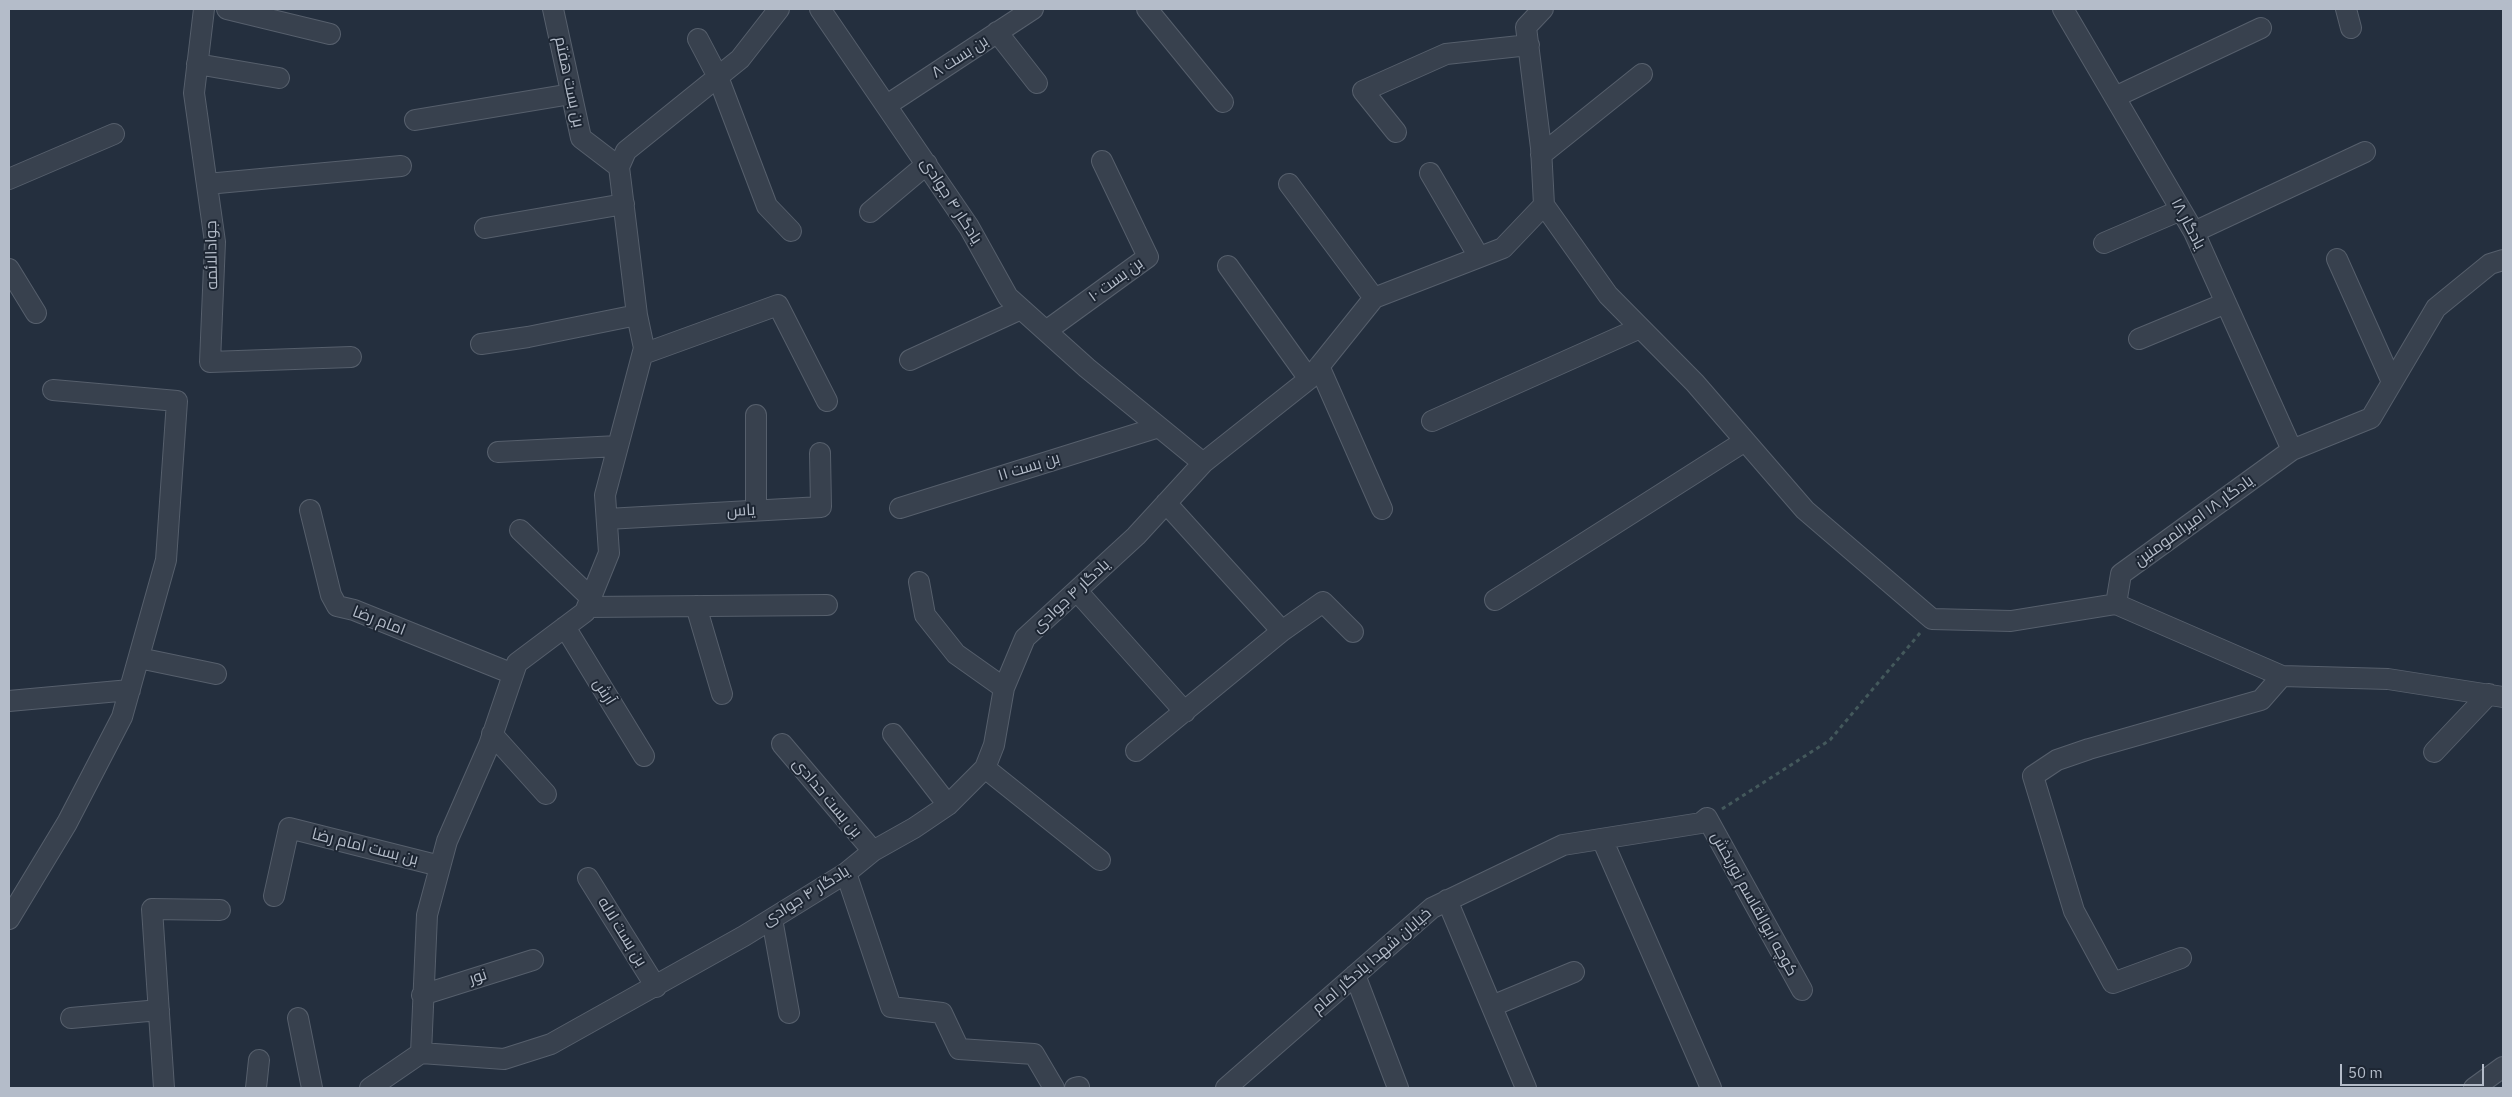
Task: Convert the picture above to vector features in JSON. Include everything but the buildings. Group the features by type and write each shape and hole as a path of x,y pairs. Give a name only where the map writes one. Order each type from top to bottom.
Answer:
{"street":[{"name":"جوادالائمه","path":"204,9 194,93 215,242 210,362 351,357"},
{"path":"227,9 330,34"},
{"name":"بن بست هفتم","path":"552,9 581,138 619,167"},
{"path":"370,1088 421,1053 422,995 427,914 447,841 492,734 516,663 585,612 609,553 606,495 644,348 637,315 619,167 626,151 740,59 779,9"},
{"name":"یادگار ۴ جوادی","path":"421,1053 504,1059 551,1044 772,919 846,873 873,852 948,805 984,768 994,745 1004,688 1025,638 1136,536 1203,463 1087,368 1008,296 969,226 820,9"},
{"name":"بن بست ۸","path":"887,105 1033,9"},
{"path":"1147,9 1223,102"},
{"path":"1543,9 1526,27 1542,156 1544,205 1608,296 1695,383 1805,510 1932,619 2011,621 2116,604 2282,676 2388,679 2496,696"},
{"name":"یادگار ۱۸","path":"2063,9 2194,232 2292,450"},
{"path":"2115,97 2261,28"},
{"path":"997,32 1037,83"},
{"path":"698,39 718,77 767,206 791,231"},
{"path":"1396,132 1363,91 1446,54 1529,45"},
{"path":"197,64 279,78"},
{"path":"1542,156 1642,74"},
{"path":"415,120 570,94"},
{"path":"9,179 114,134"},
{"path":"2194,232 2365,152"},
{"name":"بن بست ۱۰","path":"1046,331 1148,257 1102,161"},
{"path":"870,212 928,164"},
{"path":"207,184 401,166"},
{"path":"1430,173 1479,257"},
{"path":"1289,184 1374,298"},
{"path":"485,228 624,204"},
{"path":"1203,463 1314,373 1374,298 1503,248 1544,205"},
{"path":"2104,243 2181,210"},
{"path":"2336,259 2392,382"},
{"name":"یادگار ۱۸ امیرالمومنین","path":"2116,604 2120,574 2292,450 2371,418 2436,308 2490,264 2503,260"},
{"path":"1228,266 1314,373 1382,509"},
{"path":"9,269 36,313"},
{"path":"2139,338 2226,303"},
{"path":"643,354 778,305 826,401"},
{"path":"910,360 1021,309"},
{"path":"481,344 637,315"},
{"path":"1432,421 1640,328"},
{"path":"10,915 76,805 122,717 166,560 176,401 53,390"},
{"path":"756,415 756,510"},
{"name":"بن بست ۱۱","path":"900,508 1159,427"},
{"path":"1495,600 1745,441"},
{"path":"498,452 618,446"},
{"name":"یاس","path":"607,519 822,507 820,453"},
{"path":"1166,503 1282,631"},
{"name":"امام رضا","path":"310,510 331,595 337,606 354,610 513,674"},
{"path":"520,530 589,603 696,606 827,605"},
{"path":"920,582 925,615 956,654 1004,688"},
{"path":"1076,591 1185,712"},
{"path":"1136,751 1282,631 1323,602 1353,632"},
{"path":"696,606 722,694"},
{"name":"آرش","path":"565,627 644,756"},
{"path":"139,658 216,674"},
{"path":"2181,958 2113,983 2074,911 2033,776 2057,760 2089,749 2260,700 2282,676"},
{"path":"9,701 130,690"},
{"path":"2434,752 2496,696"},
{"path":"492,734 546,794"},
{"path":"893,734 948,805"},
{"name":"بن بست حدادی","path":"782,744 873,852"},
{"path":"984,768 1100,860"},
{"path":"1707,818 1801,986"},
{"name":"خیابان شهدا یادگار امام","path":"1226,1088 1432,908 1563,844 1701,822 1707,818"},
{"name":"بن بست امام رضا","path":"274,896 289,828 440,866"},
{"path":"1602,838 1711,1088"},
{"path":"846,873 891,1007 942,1013 959,1049 1034,1054 1054,1088"},
{"name":"بن بست لاله","path":"588,878 656,986"},
{"path":"1447,900 1526,1088"},
{"path":"164,1088 152,909 220,910"},
{"path":"772,919 789,1013"},
{"name":"نور","path":"422,995 533,960"},
{"path":"1492,1006 1574,972"},
{"path":"1355,975 1398,1088"},
{"path":"71,1018 159,1010"},
{"path":"298,1018 312,1088"},
{"path":"256,1088 259,1060"},
{"path":"2474,1088 2503,1067"}],"path":[{"path":"1707,818 1830,740 1932,619"}]}
